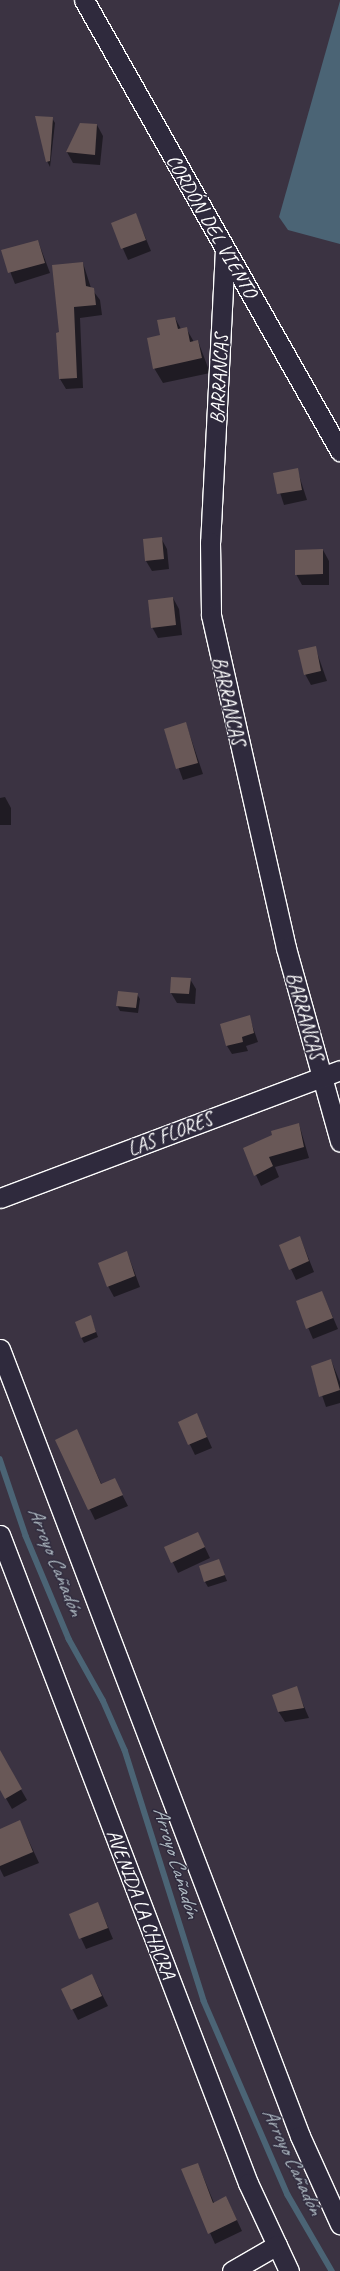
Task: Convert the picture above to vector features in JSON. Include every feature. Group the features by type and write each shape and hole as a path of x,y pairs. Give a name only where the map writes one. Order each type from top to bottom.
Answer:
{"street":[{"name":"CORDÓN DEL VIENTO","path":"84,0 340,451"},
{"name":"BARRANCAS","path":"225,249 210,542 211,615 286,948 340,1142"},
{"name":"LAS FLORES","path":"0,1198 340,1070"},
{"path":"0,1349 300,2136 340,2224"},
{"name":"AVENIDA LA CHACRA","path":"0,1535 248,2183 289,2271"},
{"path":"232,2271 277,2245"}],"water":[{"path":"340,1 340,244 288,230 279,217"}],"building":[{"path":"35,116 53,117 50,161 46,162"},
{"path":"80,123 97,124 95,155 66,152"},
{"path":"136,213 146,240 121,249 111,223"},
{"path":"38,240 45,263 8,273 1,250"},
{"path":"83,262 86,286 94,288 96,305 74,307 77,378 59,379 56,333 59,332 52,265"},
{"path":"175,317 178,329 187,327 190,342 198,340 202,358 153,369 147,338 160,335 157,320"},
{"path":"298,468 302,490 277,494 273,473"},
{"path":"162,537 164,559 145,561 143,539"},
{"path":"323,549 323,574 295,575 295,550"},
{"path":"173,597 176,625 151,628 148,600"},
{"path":"316,646 321,671 304,675 298,650"},
{"path":"186,722 198,763 176,769 164,729"},
{"path":"171,977 191,978 189,994 170,993"},
{"path":"118,991 138,993 136,1008 116,1006"},
{"path":"250,1015 254,1033 242,1037 243,1042 226,1046 220,1024"},
{"path":"299,1123 304,1147 269,1157 273,1166 254,1176 243,1148 272,1135 271,1131"},
{"path":"300,1236 309,1261 289,1270 279,1245"},
{"path":"127,1251 135,1276 107,1287 98,1263"},
{"path":"322,1291 333,1318 306,1329 296,1301"},
{"path":"91,1315 96,1332 81,1338 75,1322"},
{"path":"331,1359 340,1390 319,1397 311,1366"},
{"path":"197,1413 207,1437 188,1445 178,1422"},
{"path":"77,1429 101,1484 115,1478 123,1495 88,1510 55,1440"},
{"path":"198,1532 205,1547 171,1563 164,1547"},
{"path":"219,1559 225,1575 204,1582 199,1566"},
{"path":"297,1686 304,1708 278,1712 272,1695"},
{"path":"0,1750 22,1789 5,1799 0,1790"},
{"path":"20,1820 33,1852 0,1866 0,1829"},
{"path":"98,1902 108,1928 79,1939 69,1914"},
{"path":"92,1974 102,1996 71,2010 61,1989"},
{"path":"198,2163 213,2203 226,2196 237,2220 208,2234 181,2169"}],"waterway":[{"name":"Arroyo Cañadón","path":"0,1459 26,1536 69,1639 103,1700 125,1750 204,2001 288,2195 332,2271"}]}
